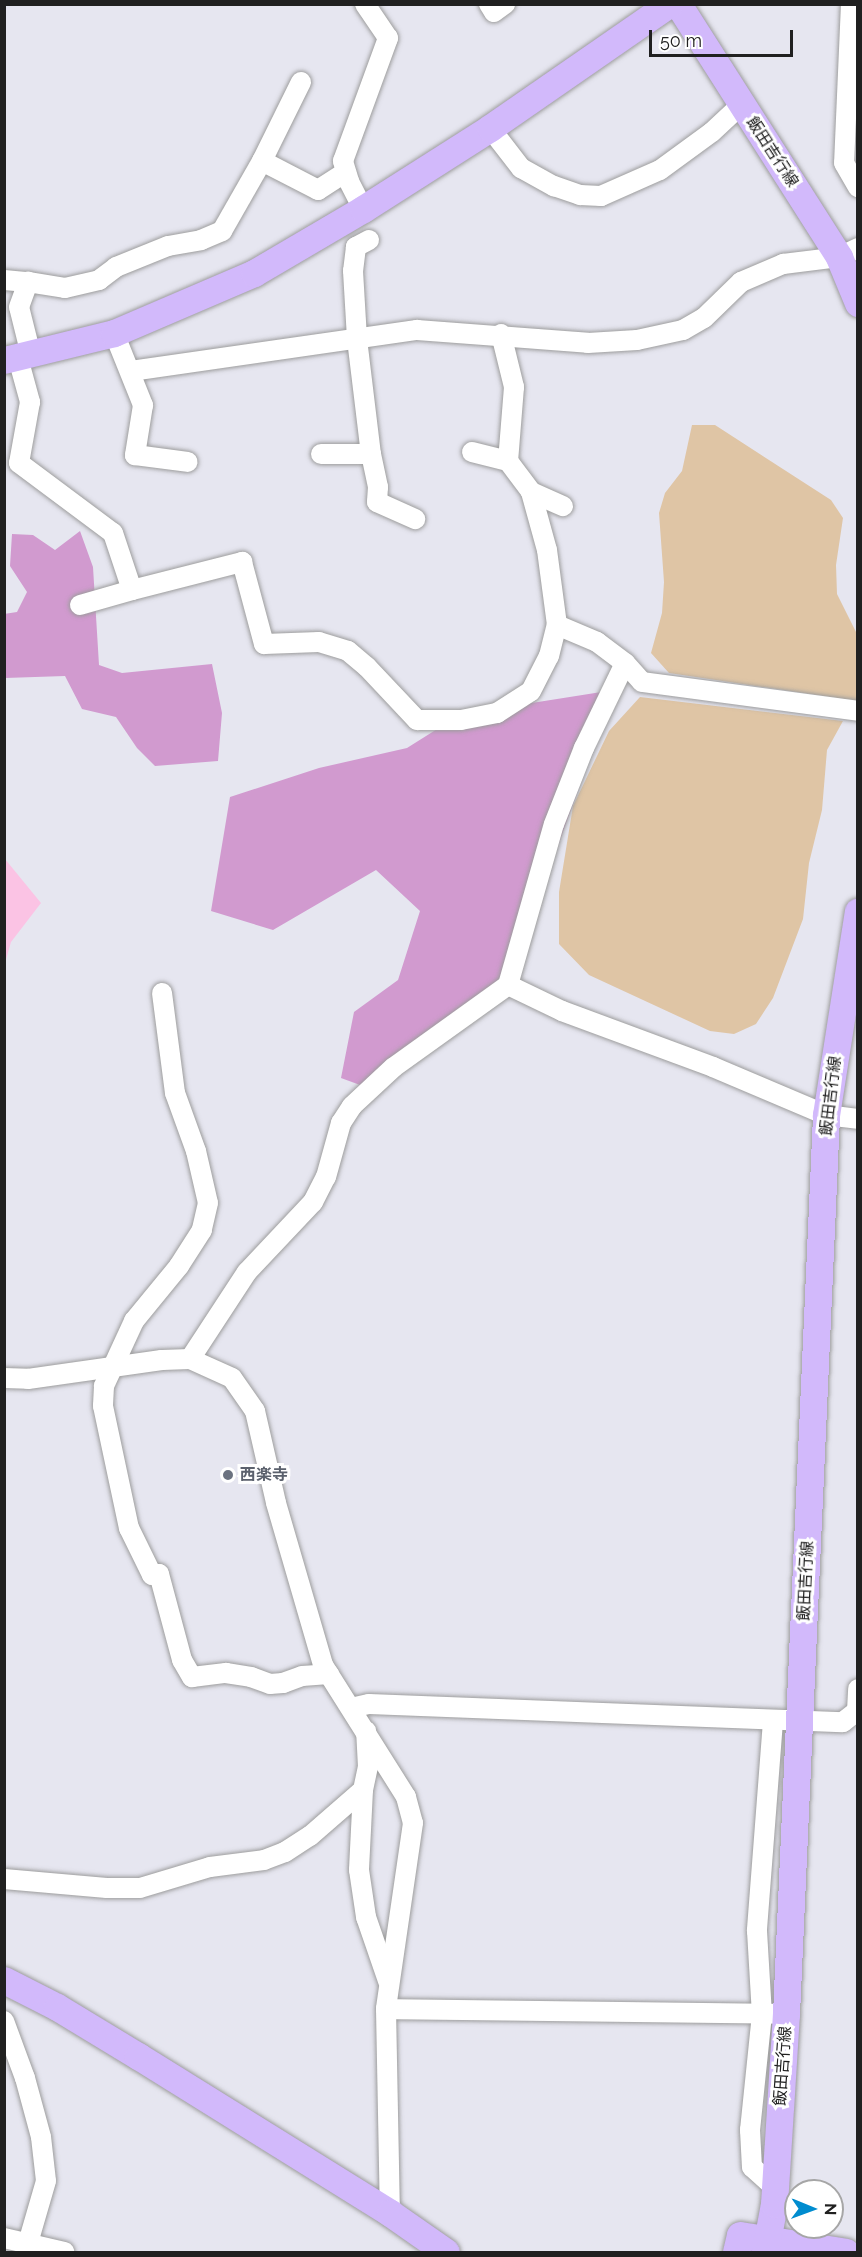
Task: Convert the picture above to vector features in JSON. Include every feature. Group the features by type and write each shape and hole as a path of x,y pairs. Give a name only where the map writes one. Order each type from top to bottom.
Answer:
{"main road":[{"path":"18,357 114,333 254,273 363,209 490,128 669,4"},
{"name":"飯田吉行線","path":"678,4 742,104 848,252 858,303"},
{"name":"飯田吉行線","path":"766,2246 775,2188 774,2014 786,1721 826,1115 858,910"},
{"path":"4,1980 57,2007 390,2213 446,2253"},
{"path":"736,2253 740,2235 766,2246 846,2253"}],"street":[{"path":"363,209 343,162 388,38 365,4"},
{"path":"489,4 494,12 505,4"},
{"path":"851,4 844,163 858,187"},
{"path":"4,280 65,288 99,280 116,267 157,250 201,240 222,231 262,161 302,82"},
{"path":"490,128 521,168 554,186 580,195 602,195 660,170 712,132 742,104"},
{"path":"262,161 318,190 346,172"},
{"path":"369,240 356,247 353,271 357,339 371,454 378,487 377,502 415,519"},
{"path":"131,371 417,330 501,334 588,343 637,340 683,330 704,318 741,282 783,264 848,252"},
{"path":"28,282 19,307 18,357 30,402 20,463 113,533 132,590"},
{"path":"114,333 120,354 131,371 143,405 135,455 188,462"},
{"path":"501,334 514,387 508,461"},
{"path":"80,605 242,562 264,644 290,645 319,642 348,651 367,667 417,720 461,720 497,713 531,691 549,656 557,625 547,550 531,492 508,461 472,452"},
{"path":"321,454 371,454"},
{"path":"531,492 563,506"},
{"path":"557,625 597,642 626,663 642,682 858,711"},
{"path":"189,1359 247,1272 313,1202 326,1177 341,1123 352,1106 394,1067 508,985 554,825 584,748 626,663"},
{"path":"508,985 561,1011 713,1067 826,1115 858,1119"},
{"path":"162,993 175,1093 196,1151 207,1203 202,1230 179,1266 134,1321 104,1386 103,1406 129,1528 152,1575 159,1574 182,1660 192,1677 226,1673 251,1677 270,1684 283,1683 302,1676 329,1674"},
{"path":"4,1378 28,1379 189,1359 232,1378 255,1411 276,1503 323,1665 406,1797 414,1823 386,2009 390,2213"},
{"path":"351,1708 369,1704 843,1722 857,1711 858,1689"},
{"path":"366,1731 368,1767 363,1790 359,1870 366,1917 390,1985"},
{"path":"4,1879 107,1888 140,1888 210,1867 264,1860 285,1852 310,1836 363,1790"},
{"path":"386,2009 774,2014"},
{"path":"4,2021 25,2078 40,2137 46,2181 30,2248"},
{"path":"4,2238 30,2248 64,2253"}],"shaded area":[{"path":"692,425 715,425 831,500 843,518 836,565 837,594 857,634 857,701 669,673 651,653 662,613 664,582 659,513 665,493 682,471"},
{"path":"80,531 93,567 99,665 122,673 212,664 222,713 218,761 155,766 137,748 116,717 82,709 65,676 5,678 4,614 17,612 27,592 10,566 12,534 33,535 55,550"},
{"path":"614,690 508,985 371,1089 341,1078 354,1012 398,980 420,911 376,870 273,930 211,911 230,797 319,768 407,748 461,714"},
{"path":"640,697 843,721 827,750 822,810 809,863 803,919 773,998 756,1024 734,1034 710,1031 589,975 559,944 559,892 573,806 609,731"},
{"path":"5,859 41,903 11,942 5,963"}],"place":[{"name":"西楽寺","path":"228,1475"}]}
